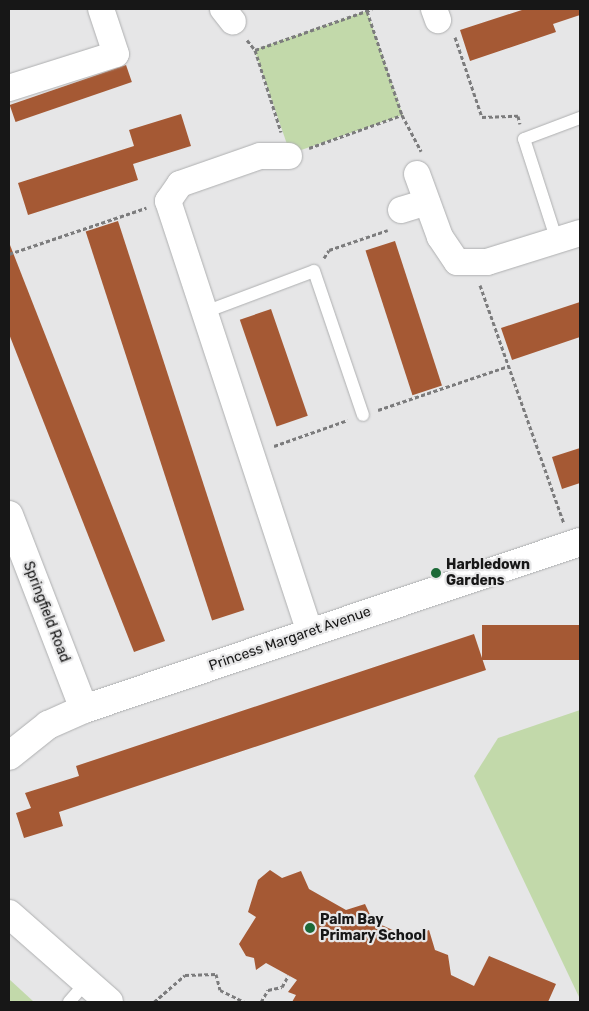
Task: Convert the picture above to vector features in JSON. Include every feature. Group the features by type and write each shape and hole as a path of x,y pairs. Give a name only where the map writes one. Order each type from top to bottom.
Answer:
{"main road":[{"name":"Springfield Road","path":"9,515 84,709"},
{"name":"Princess Margaret Avenue","path":"9,756 48,725 84,709 576,544"},
{"path":"9,914 109,1002"}],"street":[{"path":"9,88 116,54 101,9"},
{"path":"289,156 260,156 180,184 168,201 310,632"},
{"path":"417,174 448,253 457,262 473,265 569,237"},
{"path":"398,219 427,202"}],"lane":[{"path":"569,237 524,139 580,118"},
{"path":"205,312 314,271 363,415"},
{"path":"69,1002 87,982"}],"path":[{"path":"255,50 372,9"},
{"path":"367,11 402,115 430,168 417,174"},
{"path":"436,14 449,19 482,117 518,116 524,139"},
{"path":"228,15 255,50 289,156 402,115"},
{"path":"9,254 168,201"},
{"path":"314,271 329,250 398,219"},
{"path":"473,265 576,544"},
{"path":"154,1002 185,975 216,974 220,990 245,1002"},
{"path":"261,1002 268,990 282,987 288,976"}],"green space":[{"path":"367,11 403,115 290,154 254,50"},
{"path":"580,710 580,999 474,776 498,738"},
{"path":"9,979 34,1002 9,1002"}],"building":[{"path":"525,9 580,9 580,15 553,24 556,32 470,61 460,30"},
{"path":"126,65 132,82 16,122 10,105"},
{"path":"181,114 191,146 133,164 138,180 28,215 18,183 134,146 129,130"},
{"path":"118,221 244,610 212,620 86,232"},
{"path":"395,241 442,386 412,395 366,251"},
{"path":"10,245 165,641 134,652 9,334"},
{"path":"580,302 580,337 512,360 501,328"},
{"path":"271,309 308,416 277,427 240,320"},
{"path":"580,448 580,483 562,489 552,457"},
{"path":"482,625 580,625 580,660 482,660"},
{"path":"474,634 486,670 59,812 63,826 24,838 16,813 31,808 25,793 79,776 76,766"},
{"path":"270,870 282,878 301,871 309,889 346,910 365,904 373,921 410,938 429,930 435,950 448,955 451,975 474,986 489,956 556,984 548,1002 292,1002 296,995 288,992 297,980 266,963 256,970 254,958 246,956 239,944 256,917 248,912 258,880"}],"place":[{"name":"Harbledown Gardens","path":"436,573"},
{"name":"Palm Bay Primary School","path":"310,928"}]}
